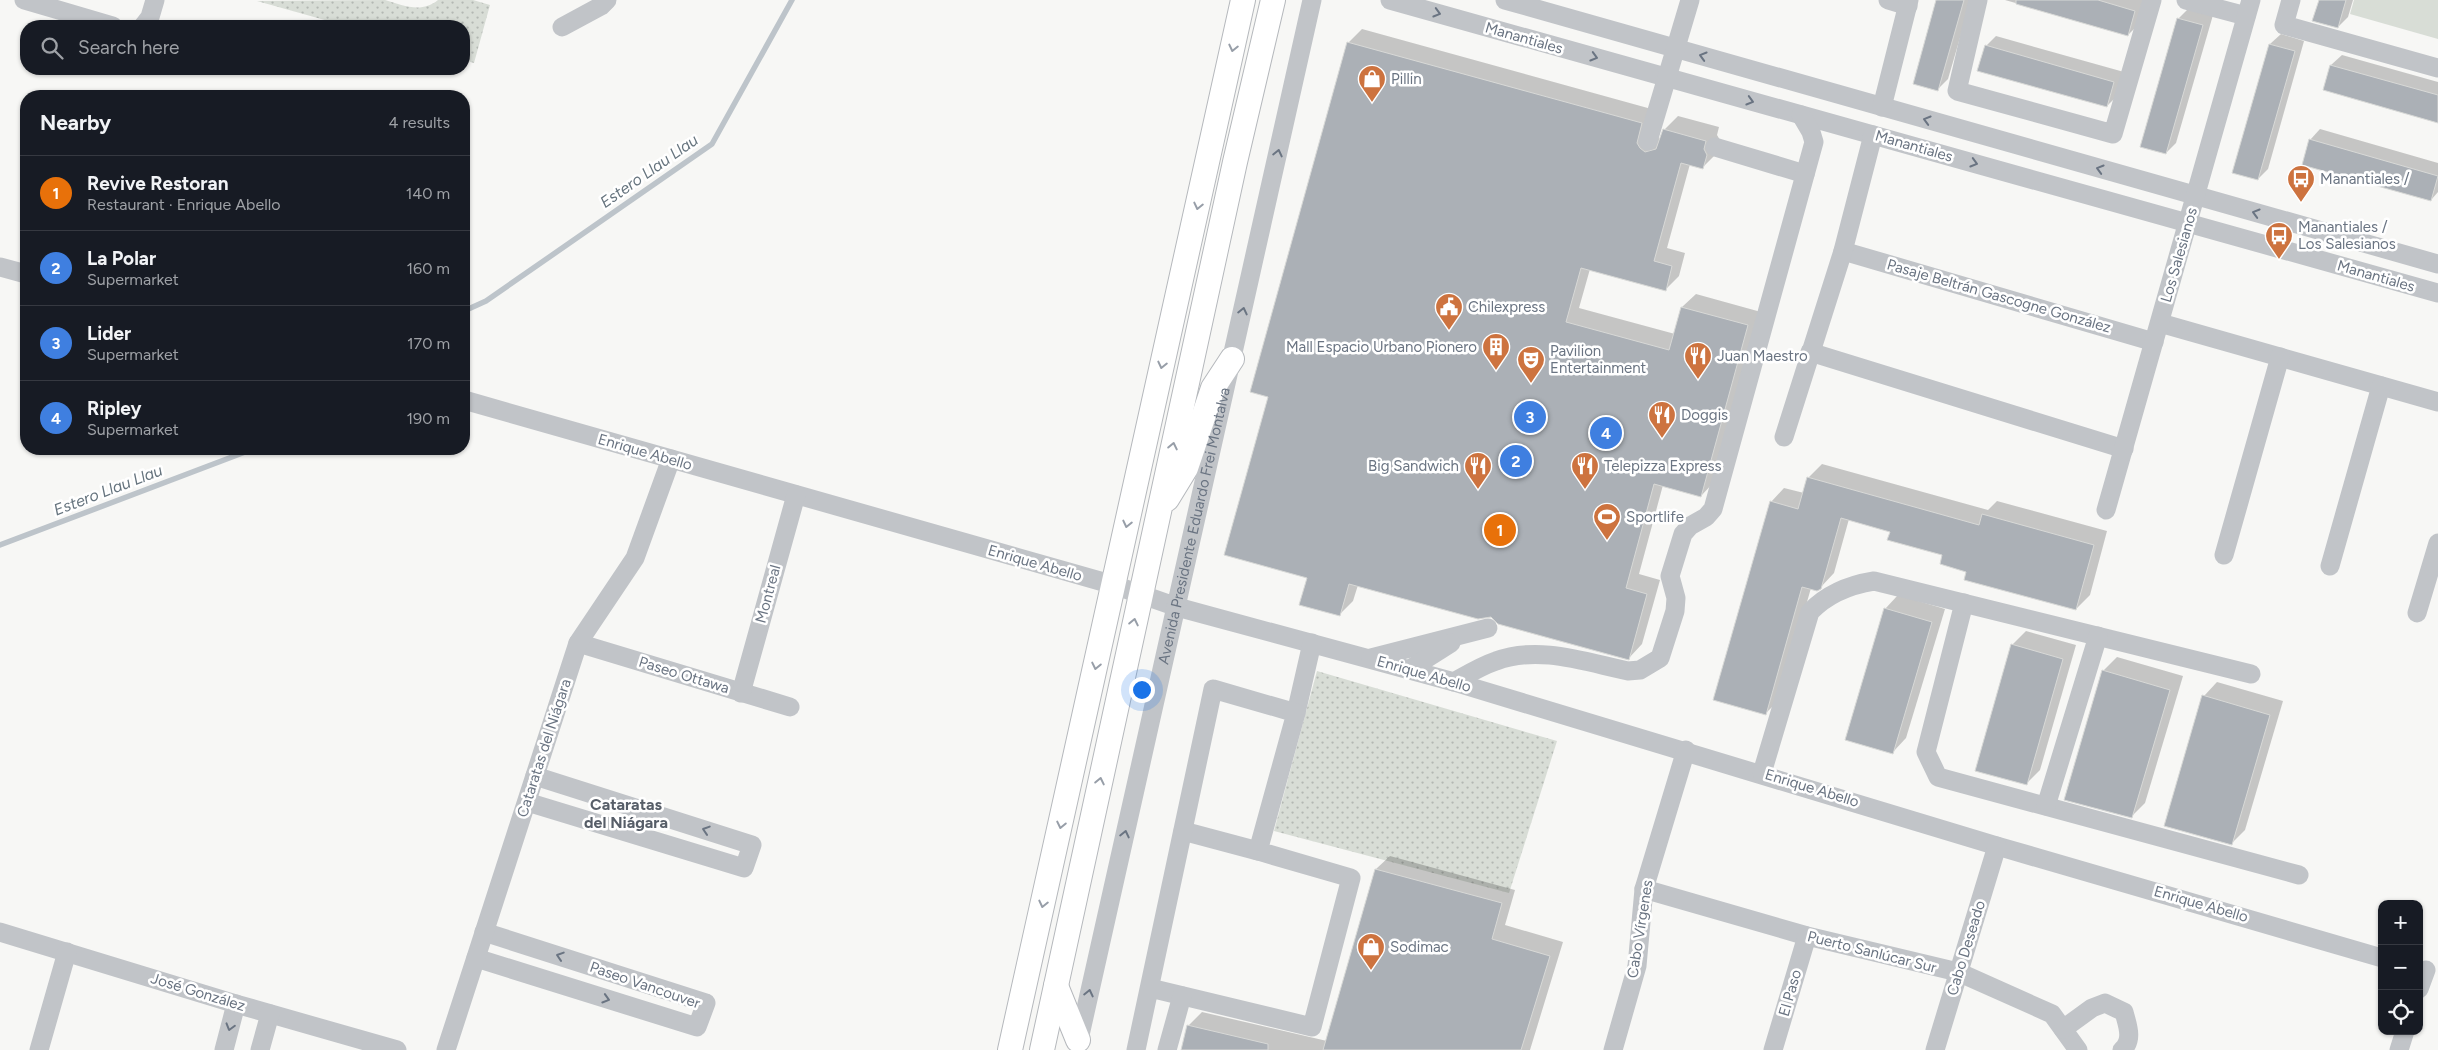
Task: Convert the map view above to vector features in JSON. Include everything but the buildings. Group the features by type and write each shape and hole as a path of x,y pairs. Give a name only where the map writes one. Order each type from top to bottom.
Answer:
{"main road":[{"path":"1010,1050 1243,0"},
{"path":"1042,1050 1158,511 1235,162 1273,0"},
{"path":"1158,511 1182,478 1208,399 1232,359"},
{"path":"1056,986 1077,1045"}],"street":[{"path":"24,0 92,20"},
{"path":"148,20 155,0"},
{"path":"562,27 601,6 607,0"},
{"name":"Avenida Presidente Eduardo Frei Montalva","path":"1077,1045 1312,0"},
{"name":"Manantiales","path":"1390,0 2438,293"},
{"name":"Manantiales","path":"1505,0 2438,264"},
{"path":"1648,141 1677,49 1690,0"},
{"path":"1882,107 1909,3 1888,0"},
{"path":"1978,0 1957,91 2113,134 2152,0"},
{"path":"2291,0 2284,25 2438,68"},
{"path":"2191,1 2249,8"},
{"name":"Los Salesianos","path":"2106,510 2160,323 2186,223 2249,8"},
{"path":"1454,682 1497,660 1525,655 1548,654 1628,671 1640,670 1660,658 1675,611 1676,598 1670,576 1683,534 1690,526 1713,509 1814,142 1811,132 1801,115"},
{"path":"1784,437 1843,251 1873,135"},
{"path":"1715,147 1805,174"},
{"name":"Pasaje Beltrán Gascogne González","path":"1843,251 2154,342"},
{"path":"0,267 20,272"},
{"path":"2160,323 2438,402"},
{"path":"1810,352 2124,449"},
{"path":"2224,555 2280,357"},
{"path":"2330,566 2381,386"},
{"name":"Enrique Abello","path":"470,402 1114,585 1177,607 1410,669 1686,750 1998,846 2378,957"},
{"name":"Cataratas del Niágara","path":"446,1050 578,643 635,558 670,459"},
{"name":"Montreal","path":"741,693 796,495"},
{"path":"2417,613 2438,543"},
{"path":"1762,773 1810,612 1819,602 1852,585 1874,580 2250,674"},
{"path":"1964,603 1926,752 1938,777 2298,875"},
{"path":"1370,659 1488,628"},
{"path":"1410,669 1467,633"},
{"path":"2046,806 2098,636"},
{"name":"Paseo Ottawa","path":"578,643 790,707"},
{"path":"1258,851 1296,713 1312,644"},
{"path":"1136,1050 1213,689 1296,713"},
{"name":"Cabo Vírgenes","path":"1613,1050 1637,966 1644,890 1686,750"},
{"path":"527,802 744,868 752,845 535,776"},
{"path":"1150,988 1312,1027 1351,878 1183,831"},
{"name":"Cabo Deseado","path":"1935,1050 1998,846"},
{"name":"Puerto Sanlúcar Sur","path":"1644,890 1807,936 1958,972 2052,1014 2078,1050"},
{"name":"José González","path":"0,932 236,1004 397,1050"},
{"name":"Paseo Vancouver","path":"476,958 697,1027 706,1003 484,932"},
{"name":"El Paso","path":"1773,1050 1807,936"},
{"path":"39,1050 67,952"},
{"path":"1167,1050 1182,996"},
{"path":"2063,1029 2092,1008 2105,1003 2124,1012 2130,1033 2126,1047 2122,1050"},
{"path":"224,1050 236,1004"},
{"path":"260,1050 270,1014"},
{"path":"2399,1050 2404,1035"}],"shaded area":[{"path":"385,0 405,6 425,7 438,0 473,0 490,5 474,63 470,62 470,20 325,20 257,1"},
{"path":"2354,0 2438,0 2438,39 2350,14"},
{"path":"1317,671 1557,741 1509,893 1274,831"}],"waterway":[{"name":"Estero Llau Llau","path":"470,308 486,301 712,144 792,0"},
{"name":"Estero Llau Llau","path":"0,545 237,455"}],"place":[{"name":"Pillin","path":"1372,103"},
{"name":"Manantiales /","path":"2301,203"},
{"name":"Manantiales / Los Salesianos","path":"2279,260"},
{"name":"Chilexpress","path":"1449,331"},
{"name":"Mall Espacio Urbano Pionero","path":"1496,371"},
{"name":"Juan Maestro","path":"1698,380"},
{"name":"Pavilion Entertainment","path":"1531,384"},
{"name":"Lider","path":"1530,417"},
{"name":"Ripley","path":"1606,433"},
{"name":"Doggis","path":"1662,439"},
{"name":"La Polar","path":"1516,461"},
{"name":"Big Sandwich","path":"1478,490"},
{"name":"Telepizza Express","path":"1585,490"},
{"name":"Revive Restoran","path":"1500,530"},
{"name":"Sportlife","path":"1607,541"},
{"name":"Sodimac","path":"1371,971"}],"district":[{"name":"Cataratas del Niágara","path":"626,813"}]}
